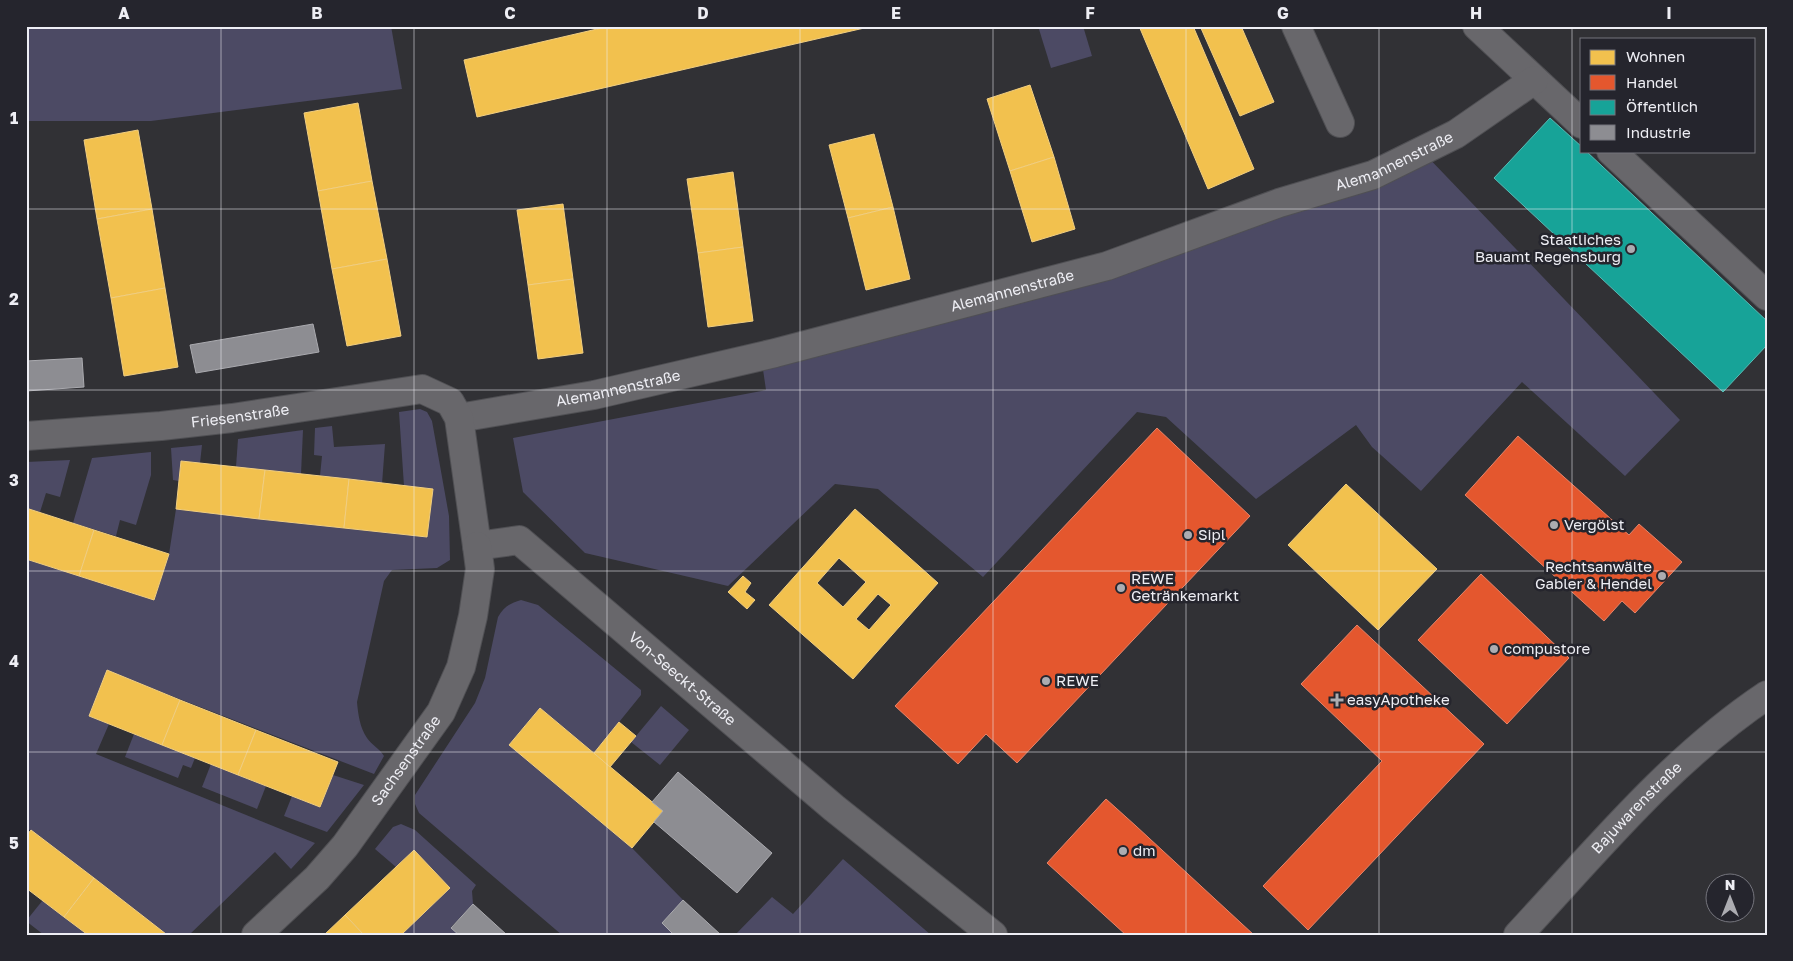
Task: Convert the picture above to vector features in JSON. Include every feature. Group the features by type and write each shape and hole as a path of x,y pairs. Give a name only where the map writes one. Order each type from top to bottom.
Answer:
{"street":[{"path":"1296,26 1340,123"},
{"path":"1477,26 1580,122"},
{"name":"Alemannenstraße","path":"454,410 594,395 775,353 1108,266 1279,203 1373,175 1456,134 1534,80"},
{"path":"1612,152 1767,296"},
{"name":"Friesenstraße","path":"26,436 161,426 232,418 422,389 454,410"},
{"path":"454,410 477,546"},
{"name":"Von-Seeckt-Straße","path":"477,546 520,540 834,808 993,935"},
{"name":"Sachsenstraße","path":"256,935 317,878 345,846 441,712 461,667 473,616 480,569 477,546"},
{"name":"Bajuwarenstraße","path":"1518,935 1668,775 1728,721 1767,695"}],"shaded area":[{"path":"26,26 391,26 402,89 151,121 26,121"},
{"path":"1038,26 1083,26 1092,56 1051,68"},
{"path":"1422,151 1680,420 1625,476 1522,382 1421,491 1372,447 1356,425 1256,499 1166,417 1137,412 983,577 878,489 835,484 728,586 585,553 523,492 513,438 766,390 761,356 934,312"},
{"path":"420,409 427,412 432,421 449,516 450,560 437,568 392,570 384,581 357,702 360,721 365,734 384,756 374,774 107,671 89,716 109,724 96,754 315,843 291,869 275,852 189,935 165,935 26,827 26,559 154,600 169,554 176,509 427,537 433,489 404,486 399,412"},
{"path":"332,426 334,447 385,444 382,484 320,476 322,456 314,455 315,428"},
{"path":"303,430 301,474 236,467 238,439"},
{"path":"202,445 200,463 181,461 179,481 173,480 171,448"},
{"path":"151,452 151,475 136,525 120,520 116,536 73,523 92,458"},
{"path":"70,460 60,497 46,493 40,512 26,508 26,462"},
{"path":"521,600 538,605 641,690 641,695 594,753 540,708 509,745 632,848 683,900 662,923 674,935 562,935 419,813 415,804 415,795 475,703 485,678 498,617 508,606"},
{"path":"661,706 689,730 660,765 631,742"},
{"path":"134,734 195,758 191,768 183,765 178,778 125,757"},
{"path":"211,764 266,786 257,809 202,787"},
{"path":"333,775 364,785 327,832 284,816 292,796 320,807"},
{"path":"401,824 415,830 476,885 472,891 473,904 451,927 459,935 401,935 450,888 414,850 396,867 375,849 393,827"},
{"path":"843,859 931,935 735,935 772,897 793,914"},
{"path":"43,900 88,935 44,935 26,921"}],"building: Wohnen":[{"path":"610,26 873,26 477,117 464,60"},
{"path":"1139,26 1193,26 1254,169 1208,189"},
{"path":"1200,26 1241,26 1274,102 1240,116"},
{"path":"1030,85 1054,157 1010,171 987,99"},
{"path":"358,103 372,181 318,191 304,113"},
{"path":"138,130 152,209 97,219 84,140"},
{"path":"874,134 893,207 848,218 829,145"},
{"path":"1054,157 1075,229 1032,242 1010,171"},
{"path":"733,172 743,247 698,253 687,179"},
{"path":"372,181 387,259 332,269 318,191"},
{"path":"563,204 573,279 528,285 517,210"},
{"path":"893,207 910,279 866,290 848,218"},
{"path":"152,209 165,288 111,298 97,219"},
{"path":"743,247 753,321 708,327 698,253"},
{"path":"387,259 401,336 347,346 332,269"},
{"path":"573,279 583,353 538,359 528,285"},
{"path":"165,288 178,367 124,376 111,298"},
{"path":"181,461 265,470 259,519 176,509"},
{"path":"265,470 349,479 344,528 259,519"},
{"path":"349,479 433,489 427,537 344,528"},
{"path":"1346,484 1437,569 1378,630 1288,545"},
{"path":"26,508 94,530 79,576 26,559"},
{"path":"855,509 938,583 853,679 769,605","holes":["839,558 866,582 843,607 817,583","878,594 891,605 869,630 856,619"]},
{"path":"94,530 169,554 154,600 79,576"},
{"path":"743,576 751,583 745,592 755,600 747,609 728,592"},
{"path":"107,670 180,700 162,745 89,716"},
{"path":"180,700 256,730 238,775 162,745"},
{"path":"540,708 663,811 632,848 509,745"},
{"path":"619,722 636,736 610,767 594,753"},
{"path":"256,730 338,762 320,807 238,775"},
{"path":"31,830 94,878 64,917 26,888 26,836"},
{"path":"414,850 450,888 401,935 364,935 345,915"},
{"path":"94,878 166,934 88,935 64,917"},
{"path":"345,915 364,935 324,935"}],"building: Handel":[{"path":"1157,428 1250,516 1017,763 986,734 958,764 895,706"},
{"path":"1518,436 1629,535 1639,524 1682,562 1635,613 1622,601 1604,621 1465,495"},
{"name":"compustore","path":"1481,574 1569,658 1507,724 1418,640"},
{"path":"1357,625 1484,744 1308,930 1263,886 1382,761 1301,684"},
{"path":"1106,799 1254,935 1126,935 1047,863"}],"building: Öffentlich":[{"name":"Staatliches Bauamt Regensburg","path":"1550,118 1580,145 1580,152 1587,152 1767,321 1767,345 1723,392 1494,178"}],"building: Industrie":[{"path":"313,324 319,352 196,373 190,345"},
{"path":"82,358 84,387 26,391 26,361"},
{"path":"678,772 772,853 737,893 654,822 663,811 652,802"},
{"path":"683,900 721,935 674,935 662,923"},
{"path":"473,904 507,935 459,935 451,928"}],"place":[{"name":"Staatliches Bauamt Regensburg","path":"1631,249"},
{"name":"Vergölst","path":"1554,525"},
{"name":"Sipl","path":"1188,535"},
{"name":"Rechtsanwälte Gabler & Hendel","path":"1662,576"},
{"name":"REWE Getränkemarkt","path":"1121,588"},
{"name":"compustore","path":"1494,649"},
{"name":"REWE","path":"1046,681"},
{"name":"easyApotheke","path":"1337,700"},
{"name":"dm","path":"1123,851"}]}
